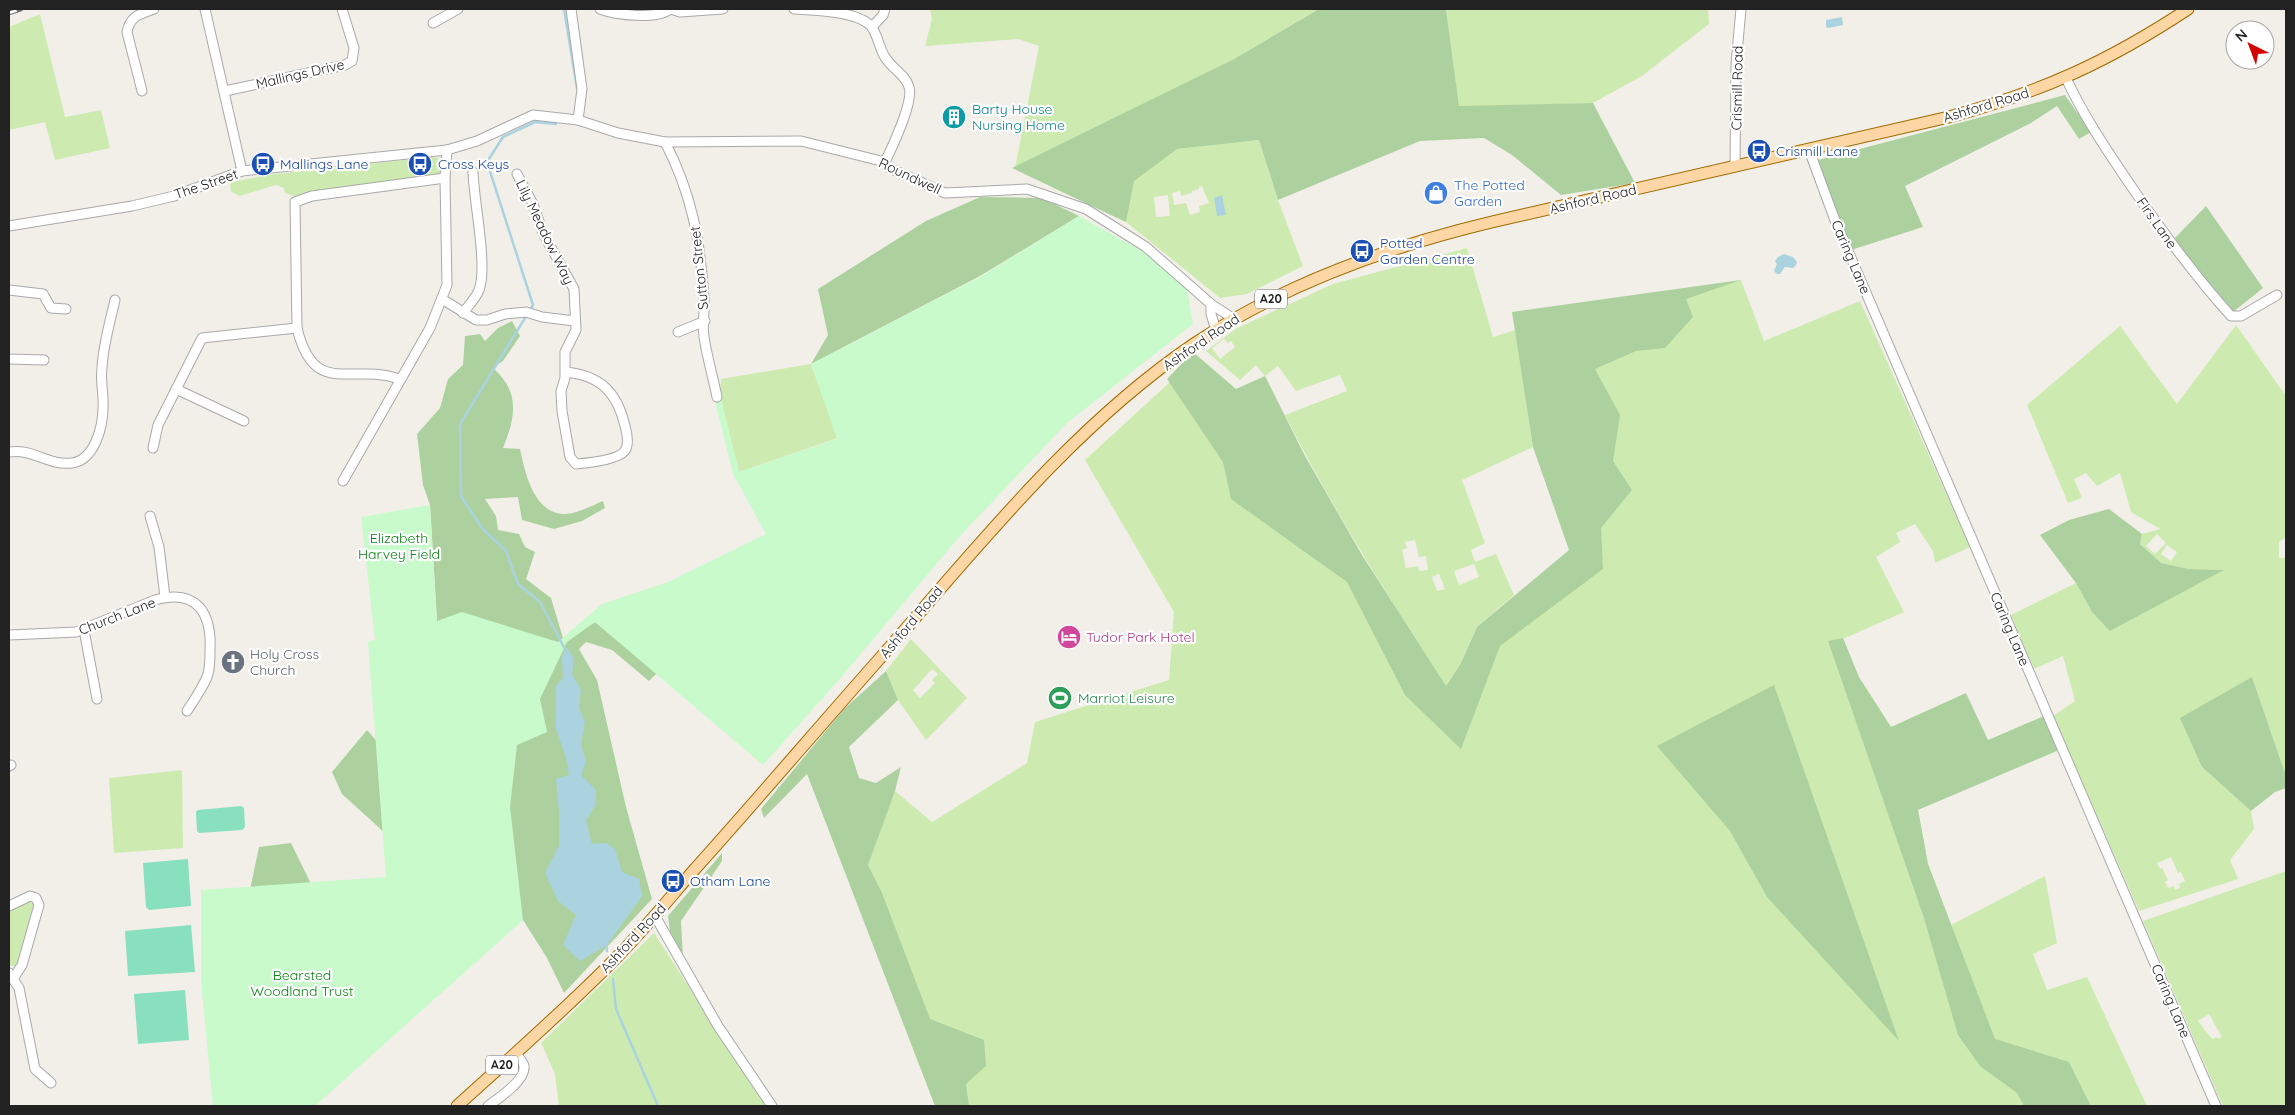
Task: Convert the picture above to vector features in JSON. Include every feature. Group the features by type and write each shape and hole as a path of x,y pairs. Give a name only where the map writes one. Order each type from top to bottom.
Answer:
{"main road":[{"name":"Ashford Road","path":"457,1106 616,958 655,916 964,559 1025,494 1130,394 1173,359 1216,330 1278,296 1328,273 1422,241 1484,224 1949,118 2010,100 2066,78 2113,55 2188,9"}],"street":[{"path":"142,91 126,32 128,24 134,16 154,9"},
{"path":"205,9 242,171"},
{"name":"Mallings Drive","path":"225,91 345,66 352,61 354,48 342,9"},
{"path":"433,23 458,9"},
{"path":"571,9 582,89 578,120"},
{"path":"600,9 654,16 665,13 670,9 685,12 723,9"},
{"path":"794,9 862,19 872,27 886,59 910,88 901,127 885,162"},
{"path":"872,27 883,15 885,9"},
{"name":"Crismill Road","path":"1735,167 1736,64 1741,9"},
{"name":"Firs Lane","path":"2066,78 2108,153 2165,236 2201,283 2231,316 2241,316 2277,294"},
{"name":"The Street","path":"9,226 132,206 174,196 242,171 447,150 477,141 533,116 578,120"},
{"name":"Roundwell","path":"578,120 618,133 665,142 801,141 885,162 887,168 945,193 1027,189 1086,210 1146,247 1211,304 1234,319"},
{"name":"Sutton Street","path":"665,142 679,169 691,202 705,299 704,334 717,397"},
{"path":"343,481 399,378 430,328 447,285 445,178 447,150"},
{"name":"Caring Lane","path":"1809,150 1836,223 2216,1106"},
{"path":"463,312 479,292 483,274 473,172"},
{"name":"Lily Meadow Way","path":"517,174 533,204 543,233 574,289 576,330 565,352 565,372 561,390 562,411 570,457 576,464 619,456 626,449 628,437 623,415 613,394 590,376 565,372"},
{"path":"399,378 387,374 340,376 325,372 312,361 302,348 297,328 295,202 312,196 445,178"},
{"path":"9,290 43,294 51,308 66,308"},
{"path":"442,299 476,320 487,320 505,314 526,312 542,317 575,321"},
{"path":"9,452 31,452 42,458 64,463 79,461 89,454 101,421 103,407 102,368 115,300"},
{"path":"1211,304 1211,314 1216,330"},
{"path":"678,332 705,321"},
{"path":"153,448 158,425 202,338 297,328"},
{"path":"9,359 44,360"},
{"path":"176,389 244,421"},
{"path":"150,516 159,547 165,597"},
{"name":"Church Lane","path":"9,635 54,635 84,630 165,597 180,597 196,604 205,614 211,628 208,676 187,711"},
{"path":"84,630 97,699"},
{"path":"9,906 30,896 36,898 39,905 22,965 11,976 19,988 36,1069 51,1083"},
{"path":"655,916 718,1026 772,1106"},
{"path":"488,1106 516,1084 523,1072 524,1065 516,1053"}],"green space":[{"path":"930,9 1319,9 1234,59 1015,168 1039,46 1018,39 925,46 932,19"},
{"path":"1319,9 1446,9 1459,106 1593,103 1635,183 1561,195 1512,155 1484,138 1420,141 1278,200 1259,140 1177,149 1134,181 1126,222 1012,168 1234,59"},
{"path":"1446,9 1708,9 1709,24 1642,76 1593,103 1459,107"},
{"path":"40,14 65,117 101,110 110,148 55,160 45,122 9,130 9,27"},
{"path":"2065,95 2091,132 2079,139 2057,106 2031,123 1905,186 1923,227 1851,250 1818,160"},
{"path":"1259,140 1278,200 1303,266 1247,294 1220,298 1126,222 1051,187 1056,176 1177,149","holes":["1202,186 1209,203 1199,206 1200,212 1190,215 1186,203 1174,205 1172,193 1180,191 1181,196 1192,193 1192,191","1168,195 1170,216 1156,217 1154,197"]},
{"path":"434,157 443,163 440,175 434,178 314,191 296,197 285,193 284,188 276,185 240,196 231,192 230,182 275,174"},
{"path":"980,197 1042,198 1079,216 980,276 811,364 828,335 818,289 926,221"},
{"path":"2206,206 2263,288 2233,312 2185,260 2175,238"},
{"path":"1079,216 1147,254 1187,288 1193,324 1067,423 960,536 837,682 763,765 595,622 567,642 540,699 547,732 517,745 510,807 523,920 315,1106 213,1106 201,982 201,890 386,877 368,642 375,640 361,517 430,505 437,621 462,612 558,642 602,604 668,582 766,534 733,474 714,397 720,396 739,472 837,439 811,364 980,277"},
{"path":"1467,248 1493,337 1515,330 1533,447 1462,480 1485,543 1471,550 1475,562 1496,554 1514,595 1477,627 1461,663 1447,684 1589,570 1552,328 1741,280 1764,341 1860,301 1970,547 1935,563 1933,551 1915,524 1896,533 1900,542 1876,557 1904,612 1843,639 1881,732 1918,810 1928,864 1951,925 2045,876 2057,943 2033,954 2047,990 2087,977 2147,1106 2091,1106 2069,1062 2077,1106 955,1106 858,869 895,791 932,822 1027,763 1035,722 1169,680 1174,612 1085,460 1193,361 1444,684 1341,518 1285,415 1347,391 1340,375 1296,391 1278,366 1265,376 1256,365 1240,380 1206,351 1237,328 1333,284","holes":["1224,339 1228,343 1231,341 1235,347 1220,359 1212,348","1415,540 1419,557 1426,556 1428,570 1419,571 1418,566 1406,568 1402,550 1407,548 1405,542","1474,564 1479,577 1459,585 1454,571","1439,574 1445,589 1437,591 1432,577"]},
{"path":"1741,280 1686,299 1693,317 1665,348 1636,351 1595,369 1620,415 1613,461 1632,490 1601,528 1603,569 1500,646 1461,749 1405,695 1347,582 1231,499 1223,462 1167,379 1193,352 1236,389 1265,376 1305,456 1362,555 1446,686 1461,663 1477,627 1569,550 1533,447 1512,312"},
{"path":"512,321 520,336 503,361 493,368 508,386 513,405 511,425 503,448 520,449 532,489 544,506 552,511 567,514 583,510 603,501 605,508 582,521 554,529 522,520 518,497 485,499 496,516 498,530 519,534 525,547 535,552 526,579 551,598 563,638 595,622 657,673 649,681 612,650 586,642 579,649 597,680 626,807 652,899 564,993 547,958 523,920 475,939 397,844 342,794 332,772 367,730 382,747 437,621 430,505 423,485 417,434 440,408 448,379 463,365 465,336 480,334 485,341 498,328"},
{"path":"2236,325 2286,396 2286,537 2279,542 2279,558 2286,558 2286,776 2252,677 2202,767 2251,811 2254,829 2230,860 2238,879 2139,911 2053,716 2075,701 2063,656 2034,669 2011,615 2076,583 2092,612 2222,570 2189,569 2161,563 2140,544 2142,534 2160,529 2131,512 2120,473 2097,486 2086,473 2074,479 2082,498 2068,503 2027,405 2120,326 2177,404","holes":["2157,534 2166,543 2155,554 2146,546","2167,545 2177,552 2171,561 2161,554","2171,857 2178,873 2181,872 2185,881 2179,884 2180,888 2175,890 2174,886 2168,888 2165,882 2168,880 2157,863"]},
{"path":"811,364 838,438 739,472 720,396 721,379"},
{"path":"2109,509 2142,534 2140,544 2161,563 2189,569 2224,570 2110,631 2092,612 2076,583 2040,535 2069,520"},
{"path":"1843,638 1859,677 1891,727 1966,693 1988,740 2044,716 2059,750 1918,810 1928,864 1995,1039 2069,1062 2091,1106 2024,1106 2017,1093 1980,1066 1958,1035 1924,918 1828,641"},
{"path":"911,639 967,698 926,740 898,700 886,671","holes":["932,669 938,674 932,680 935,683 920,698 913,690"]},
{"path":"886,671 898,700 849,747 859,778 876,783 901,767 895,791 868,865 882,893 930,1019 984,1040 986,1066 966,1084 969,1106 935,1106 807,774 764,818 761,809 844,709"},
{"path":"2252,677 2286,776 2286,788 2275,792 2251,811 2202,767 2180,718"},
{"path":"1774,685 1899,1041 1767,897 1730,831 1657,746"},
{"path":"182,770 183,848 114,853 109,778"},
{"path":"241,806 244,808 245,827 242,830 199,833 197,831 196,812 198,810"},
{"path":"291,843 314,890 247,904 259,847"},
{"path":"722,853 722,861 681,921 683,958 670,931 668,916"},
{"path":"188,859 191,906 149,910 146,907 143,863"},
{"path":"2286,871 2286,1106 2223,1106 2143,921","holes":["2209,1014 2222,1037 2212,1039 2198,1021"]},
{"path":"26,901 33,903 36,907 18,966 9,966 9,910"},
{"path":"191,925 195,972 128,976 125,931"},
{"path":"654,933 766,1106 559,1106 555,1074 541,1043"},
{"path":"185,990 189,1040 138,1044 134,994"}],"water":[{"path":"1842,17 1843,25 1826,27 1826,20"},
{"path":"1222,195 1226,215 1217,216 1214,198"},
{"path":"1784,254 1793,257 1797,262 1796,265 1793,268 1785,267 1780,274 1777,274 1774,271 1777,264 1775,261"},
{"path":"566,647 574,658 572,674 581,690 579,708 585,722 581,744 586,762 581,775 596,790 595,806 586,820 592,844 606,843 615,849 622,872 639,879 642,896 607,945 580,961 563,945 576,915 558,901 545,873 559,846 559,812 556,779 569,775 566,758 556,729 556,686 563,678 562,657"}],"waterway":[{"path":"564,9 577,88"},
{"path":"556,124 535,122 503,137 487,162 533,305 460,424 461,496 482,528 506,551 518,584 540,602 566,651"},
{"path":"606,943 607,951"},
{"path":"613,979 616,1009 658,1106"}],"railway":[{"path":"9,13 21,9"}],"place":[{"name":"Barty House Nursing Home","path":"954,117"},
{"name":"Crismill Lane","path":"1759,151"},
{"name":"Mallings Lane","path":"263,164"},
{"name":"Cross Keys","path":"420,164"},
{"name":"The Potted Garden","path":"1436,193"},
{"name":"Potted Garden Centre","path":"1362,251"},
{"name":"Tudor Park Hotel","path":"1069,637"},
{"name":"Holy Cross Church","path":"233,662"},
{"name":"Marriot Leisure","path":"1060,698"},
{"name":"Otham Lane","path":"673,881"}],"park label":[{"name":"Elizabeth Harvey Field","path":"399,546"},
{"name":"Bearsted Woodland Trust","path":"302,984"}]}
